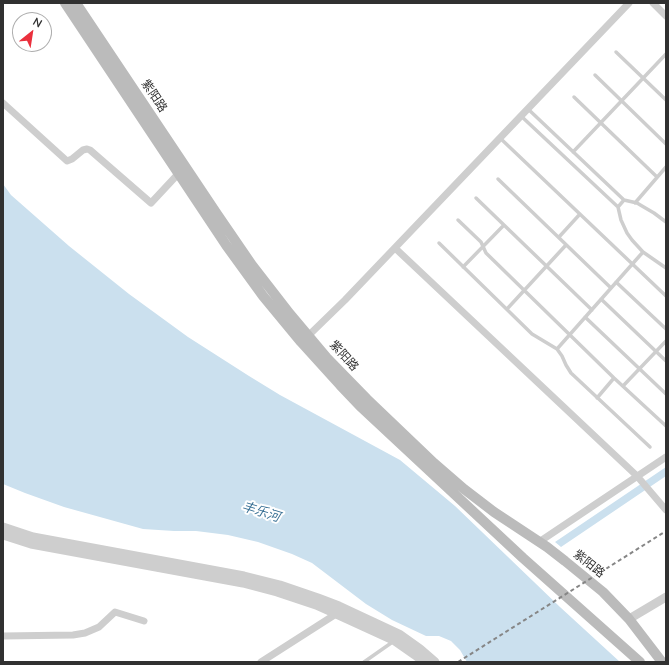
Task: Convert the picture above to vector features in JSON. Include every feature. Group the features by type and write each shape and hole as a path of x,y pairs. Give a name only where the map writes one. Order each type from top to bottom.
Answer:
{"main road":[{"name":"紫阳路","path":"65,3 226,245 263,296 301,342 360,406 523,558 640,662"},
{"name":"紫阳路","path":"76,3 234,240 271,290 308,336 367,399 449,476 494,512 565,561 603,592 629,619 662,662"}],"street":[{"path":"308,336 345,300 629,3"},
{"path":"653,3 666,16"},
{"path":"3,103 67,161 83,150 90,150 151,203 179,173"},
{"path":"395,248 638,478 666,510"},
{"path":"539,542 638,478 666,457"},
{"path":"3,527 33,536 244,576 280,585 332,604 399,634 435,662"},
{"path":"3,535 31,544 243,583 295,598 336,614 395,641 424,662"},
{"path":"629,619 666,597"},
{"path":"3,636 73,635 85,633 99,627 115,612 144,621"},
{"path":"261,662 336,614"}],"lane":[{"path":"616,52 666,100"},
{"path":"573,152 666,54"},
{"path":"595,75 666,144"},
{"path":"574,97 657,177"},
{"path":"528,109 624,200 650,210 666,222"},
{"path":"522,116 618,207 621,220 627,233 637,246 666,268"},
{"path":"500,138 666,296"},
{"path":"635,203 666,167"},
{"path":"498,179 611,288"},
{"path":"476,198 592,310"},
{"path":"618,207 624,200"},
{"path":"559,237 580,214"},
{"path":"458,220 481,242 486,253 614,378 666,426"},
{"path":"463,267 504,225"},
{"path":"439,244 532,334 557,349 571,374 650,447"},
{"path":"507,309 566,245"},
{"path":"557,349 643,252"},
{"path":"616,282 666,329"},
{"path":"602,299 666,361"},
{"path":"585,317 666,394"},
{"path":"623,386 666,341"},
{"path":"597,398 614,378"},
{"path":"364,662 395,641"}],"water":[{"name":"丰乐河","path":"3,184 11,195 69,246 129,294 188,337 280,395 400,460 455,506 560,607 620,662 467,662 460,650 451,641 439,636 426,636 392,620 366,604 312,563 292,554 258,542 228,535 196,531 143,529 64,507 3,484"},
{"path":"666,467 666,476 561,547 555,542"}],"railway":[{"path":"458,662 666,531"}]}
